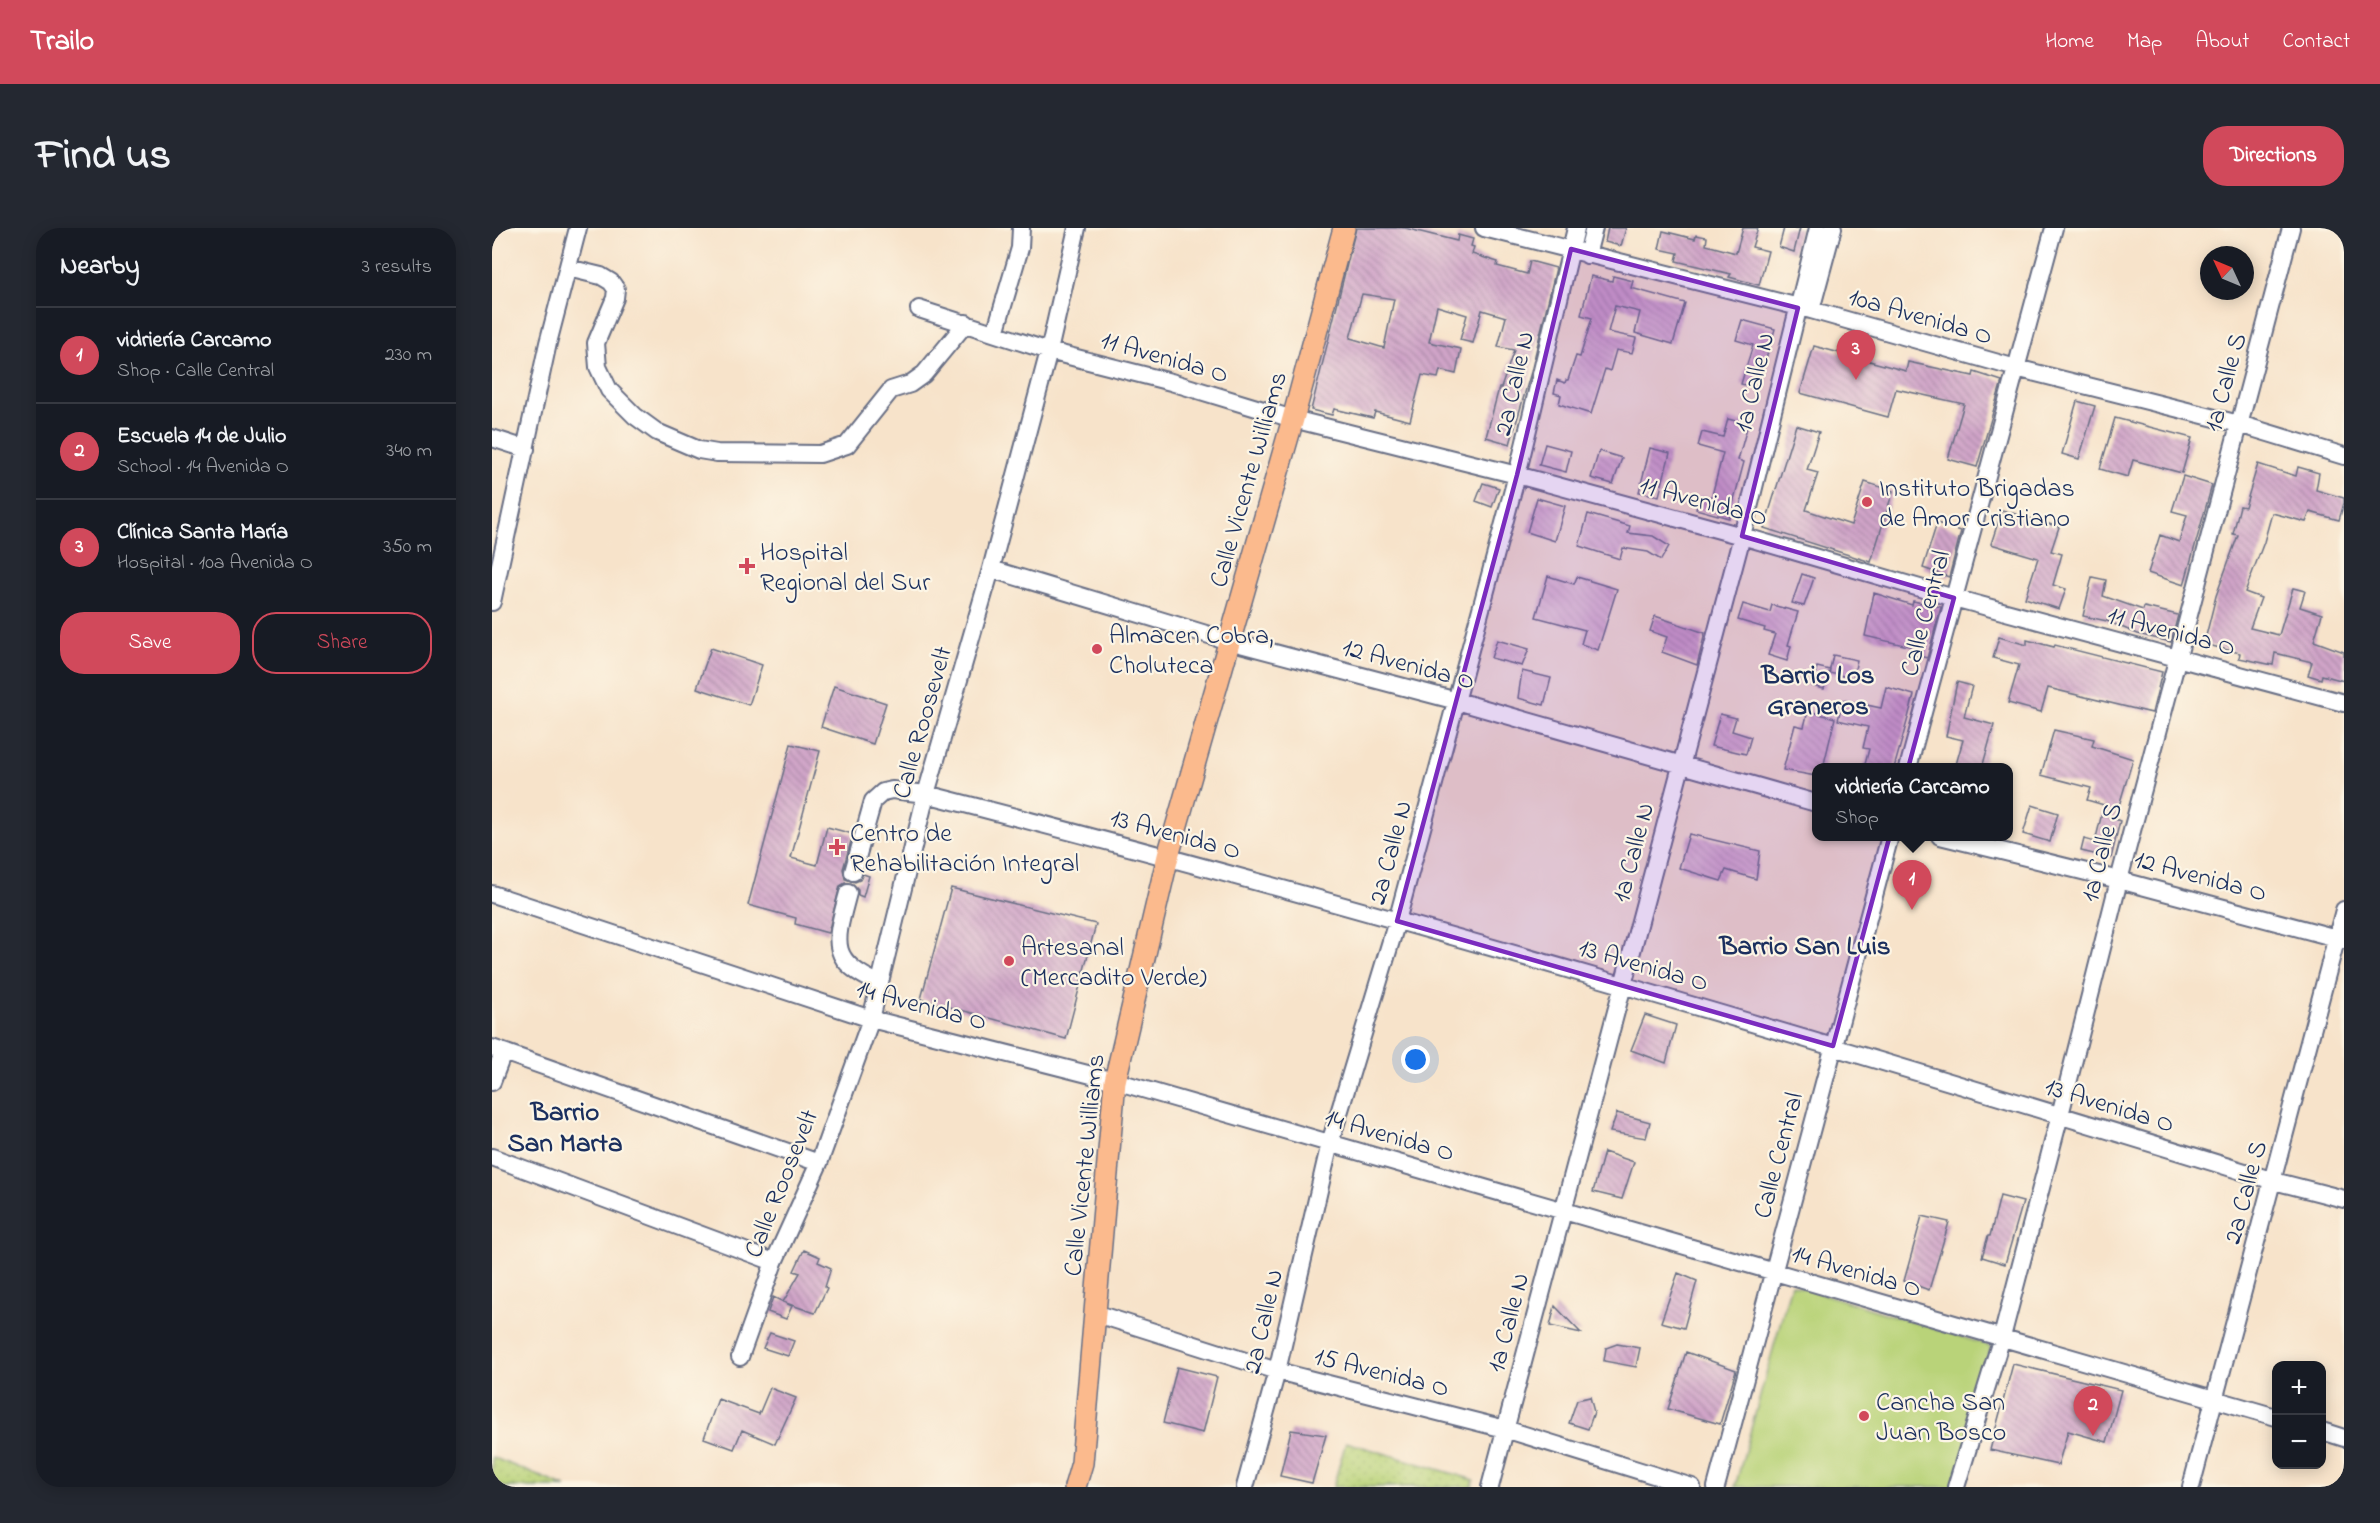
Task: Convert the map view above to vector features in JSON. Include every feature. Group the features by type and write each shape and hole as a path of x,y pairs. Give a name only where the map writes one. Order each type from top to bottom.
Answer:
{"main road":[{"name":"Calle Vicente Williams","path":"1075,1487 1082,1463 1116,1081 1168,856 1293,419 1344,228"}],"street":[{"path":"492,602 548,343 579,228"},
{"path":"995,333 1020,248 1021,228"},
{"name":"Calle Roosevelt","path":"740,1357 774,1262 819,1163 871,1018 926,794 991,569 1049,351 1077,228"},
{"name":"10a Avenida O","path":"1484,228 1804,309 2016,368 2240,424 2344,456"},
{"name":"2a Calle N","path":"1245,1487 1277,1371 1330,1143 1397,921 1517,475 1576,228"},
{"path":"1587,255 1594,228"},
{"name":"1a Calle N","path":"1804,309 1818,228"},
{"name":"1a Calle N","path":"1490,1487 1742,536 1804,309 1833,228"},
{"name":"Calle Central","path":"1909,763 2054,228"},
{"name":"1a Calle S","path":"1956,1487 2002,1337 2177,657 2291,228"},
{"path":"568,268 602,276 616,289 615,298 596,343 598,367 609,390 634,416 657,432 699,450 717,453 820,454 847,445 891,390 910,384 924,374 966,323"},
{"name":"11 Avenida O","path":"919,309 1049,351 1171,382 1293,419 1517,475 2344,703"},
{"path":"492,438 526,449"},
{"name":"12 Avenida O","path":"991,569 1229,641 1812,802"},
{"name":"13 Avenida O","path":"853,872 873,801 883,792 892,790 926,794 1168,856 1623,984 2060,1115 2274,1182 2344,1199"},
{"name":"Calle Central","path":"1716,1487 1889,841"},
{"name":"12 Avenida O","path":"1957,841 2119,880 2340,939"},
{"path":"848,893 839,926 837,947 856,973 880,984"},
{"name":"14 Avenida O","path":"492,894 871,1018 1116,1081 2272,1415"},
{"name":"2a Calle S","path":"2191,1487 2340,939 2344,910"},
{"path":"492,1082 497,1051 819,1163"},
{"path":"492,1157 774,1262"},
{"name":"15 Avenida O","path":"1094,1313 1277,1371 1505,1429 1692,1487"},
{"path":"2326,1432 2344,1438"}],"highlighted area":[{"path":"1571,249 1798,308 1742,536 1954,598 1833,1046 1397,921 1517,475"}],"green space":[{"name":"Cancha San Juan Bosco","path":"1791,1284 1991,1346 1958,1487 1735,1487"},
{"path":"1346,1442 1474,1480 1472,1487 1333,1487"},
{"path":"492,1457 566,1487 492,1487"}],"building":[{"path":"1356,228 1405,228 1457,241 1458,235 1473,239 1472,254 1498,262 1497,266 1527,274 1530,261 1556,268 1531,372 1510,444 1486,437 1499,388 1501,388 1514,350 1498,347 1506,317 1482,310 1473,343 1460,340 1467,315 1437,306 1429,342 1461,349 1456,374 1440,370 1438,378 1422,375 1410,421 1375,412 1373,418 1334,409 1332,415 1311,410","holes":["1362,294 1394,299 1384,348 1350,338"]},
{"path":"1608,228 1626,228 1621,246 1605,242"},
{"path":"1743,228 1758,228 1752,247 1768,251 1759,285 1729,277 1731,274 1676,261 1678,253 1659,249 1663,231 1695,239 1696,235 1707,237 1706,245 1736,253"},
{"path":"1784,228 1800,228 1794,252 1779,247"},
{"path":"1591,276 1612,281 1613,276 1633,281 1631,288 1685,303 1673,344 1635,333 1640,312 1615,306 1608,332 1636,338 1632,353 1616,350 1610,371 1605,369 1591,414 1559,404 1561,395 1554,393 1557,380 1565,383 1568,380 1576,356 1580,357 1592,318 1581,315"},
{"path":"1742,320 1775,329 1757,388 1741,384 1753,345 1736,340"},
{"path":"1814,346 1906,371 1908,362 1973,376 1974,372 2002,381 1977,467 1948,459 1964,404 1896,389 1888,417 1800,393"},
{"path":"2077,401 2095,406 2079,459 2062,454"},
{"path":"2115,418 2192,438 2182,473 2133,460 2128,477 2100,469"},
{"path":"1728,419 1748,424 1738,460 1744,462 1729,518 1696,509 1700,496 1711,499 1723,453 1698,446 1702,432 1723,437"},
{"path":"1796,425 1819,432 1807,470 1818,473 1806,510 1851,525 1865,482 1893,491 1871,562 1764,528"},
{"path":"1545,444 1571,451 1566,472 1539,465"},
{"path":"1650,448 1670,453 1659,496 1639,492"},
{"path":"1599,451 1622,458 1613,484 1591,478"},
{"path":"2258,464 2296,476 2298,467 2319,473 2316,490 2344,498 2344,503 2339,520 2310,512 2306,522 2272,513 2264,542 2245,592 2261,598 2250,628 2279,635 2293,588 2305,591 2300,607 2322,614 2314,641 2344,652 2344,681 2322,675 2321,679 2308,675 2312,662 2275,653 2273,665 2239,658 2240,653 2204,644 2216,596 2238,535 2233,534 2240,506 2245,507"},
{"path":"2183,476 2212,485 2184,585 2148,573 2160,535 2179,542 2187,515 2172,511"},
{"path":"1483,483 1499,488 1492,507 1476,501"},
{"path":"1537,498 1565,506 1555,541 1527,532"},
{"path":"2002,510 2059,527 2051,551 2062,554 2053,585 2066,589 2059,609 2025,598 2038,558 1991,544"},
{"path":"1588,514 1630,526 1628,533 1653,536 1669,546 1661,560 1648,552 1623,548 1620,559 1579,546"},
{"path":"1937,523 1961,531 1949,577 1923,568"},
{"path":"1802,574 1814,578 1804,606 1792,603"},
{"path":"1548,576 1574,584 1577,577 1617,589 1598,650 1581,644 1585,630 1536,617"},
{"path":"2092,577 2106,580 2103,596 2143,610 2144,607 2178,615 2171,642 2138,634 2107,621 2083,616"},
{"path":"1874,593 1912,605 1913,601 1941,607 1927,658 1916,655 1917,648 1865,636"},
{"path":"1743,604 1770,612 1772,605 1798,612 1788,645 1791,646 1787,661 1768,655 1775,634 1764,631 1765,628 1738,620"},
{"path":"1655,616 1705,633 1697,665 1662,652 1667,637 1650,631"},
{"path":"1999,637 2027,645 2027,640 2054,647 2055,645 2162,672 2152,713 2048,688 2041,712 2008,703 2019,665 1993,658"},
{"path":"1497,640 1529,649 1522,666 1491,658"},
{"path":"711,648 762,665 749,705 697,688"},
{"path":"1833,655 1857,660 1853,678 1829,673"},
{"path":"1817,667 1830,670 1824,689 1812,686"},
{"path":"1522,671 1551,678 1544,705 1518,698"},
{"path":"1957,682 1972,686 1964,717 1994,725 1983,763 1956,763 1963,740 1946,736"},
{"path":"834,686 886,703 873,744 821,727"},
{"path":"1886,687 1914,695 1895,763 1865,763 1869,749 1863,748 1868,727 1838,720 1843,700 1881,708"},
{"path":"1808,711 1835,718 1824,763 1812,763 1812,775 1783,770 1795,725 1804,727"},
{"path":"1720,714 1736,718 1732,731 1751,737 1746,754 1711,746"},
{"path":"2054,730 2094,739 2092,746 2133,759 2115,819 2120,821 2111,858 2081,851 2084,839 2095,842 2104,805 2087,800 2091,788 2041,775"},
{"name":"Centro de Rehabilitación Integral","path":"791,744 820,751 791,858 817,865 827,827 853,834 843,869 845,879 855,882 860,880 863,874 869,876 863,897 858,895 858,890 851,883 840,886 828,933 795,924 796,918 748,905"},
{"path":"2032,805 2058,813 2050,842 2023,834"},
{"path":"1689,834 1760,851 1756,879 1726,870 1721,881 1679,868"},
{"name":"Artesanal (Mercadito Verde)","path":"951,888 1096,924 1066,1039 921,999"},
{"path":"1645,1015 1676,1025 1666,1063 1631,1050"},
{"path":"1617,1113 1650,1122 1646,1138 1610,1132"},
{"path":"1604,1152 1634,1162 1622,1199 1593,1192"},
{"path":"2000,1196 2023,1202 2005,1264 1982,1257"},
{"path":"1922,1216 1949,1222 1929,1290 1904,1281"},
{"path":"804,1250 820,1257 818,1262 831,1268 825,1287 827,1288 815,1313 783,1302 800,1273 794,1271"},
{"path":"1678,1273 1697,1281 1684,1328 1661,1322"},
{"path":"773,1297 792,1306 786,1319 768,1312"},
{"path":"1555,1306 1581,1333 1550,1326"},
{"path":"770,1333 794,1341 788,1356 763,1348"},
{"path":"1617,1344 1640,1348 1636,1367 1604,1361 1606,1348"},
{"path":"1686,1352 1736,1370 1720,1424 1668,1409"},
{"path":"2013,1364 2121,1390 2107,1442 2068,1431 2058,1465 1990,1450"},
{"path":"1177,1367 1217,1377 1203,1433 1163,1423"},
{"path":"770,1388 796,1398 775,1444 742,1430 734,1449 704,1438 718,1399 759,1414"},
{"path":"1590,1397 1594,1412 1588,1429 1569,1423 1577,1400"},
{"path":"1291,1430 1326,1435 1312,1483 1280,1476"}],"place":[{"name":"Clínica Santa María","path":"1856,380"},
{"name":"Instituto Brigadas de Amor Cristiano","path":"1867,502"},
{"name":"Hospital Regional del Sur","path":"747,566"},
{"name":"Almacen Cobra, Choluteca","path":"1097,649"},
{"name":"Centro de Rehabilitación Integral","path":"837,847"},
{"name":"vidriería Carcamo","path":"1912,910"},
{"name":"Artesanal (Mercadito Verde)","path":"1009,961"},
{"name":"Cancha San Juan Bosco","path":"1864,1416"},
{"name":"Escuela 14 de Julio","path":"2093,1436"}],"district":[{"name":"Barrio Los Graneros","path":"1818,690"},
{"name":"Barrio San Luis","path":"1805,945"},
{"name":"Barrio San Marta","path":"565,1126"}]}
